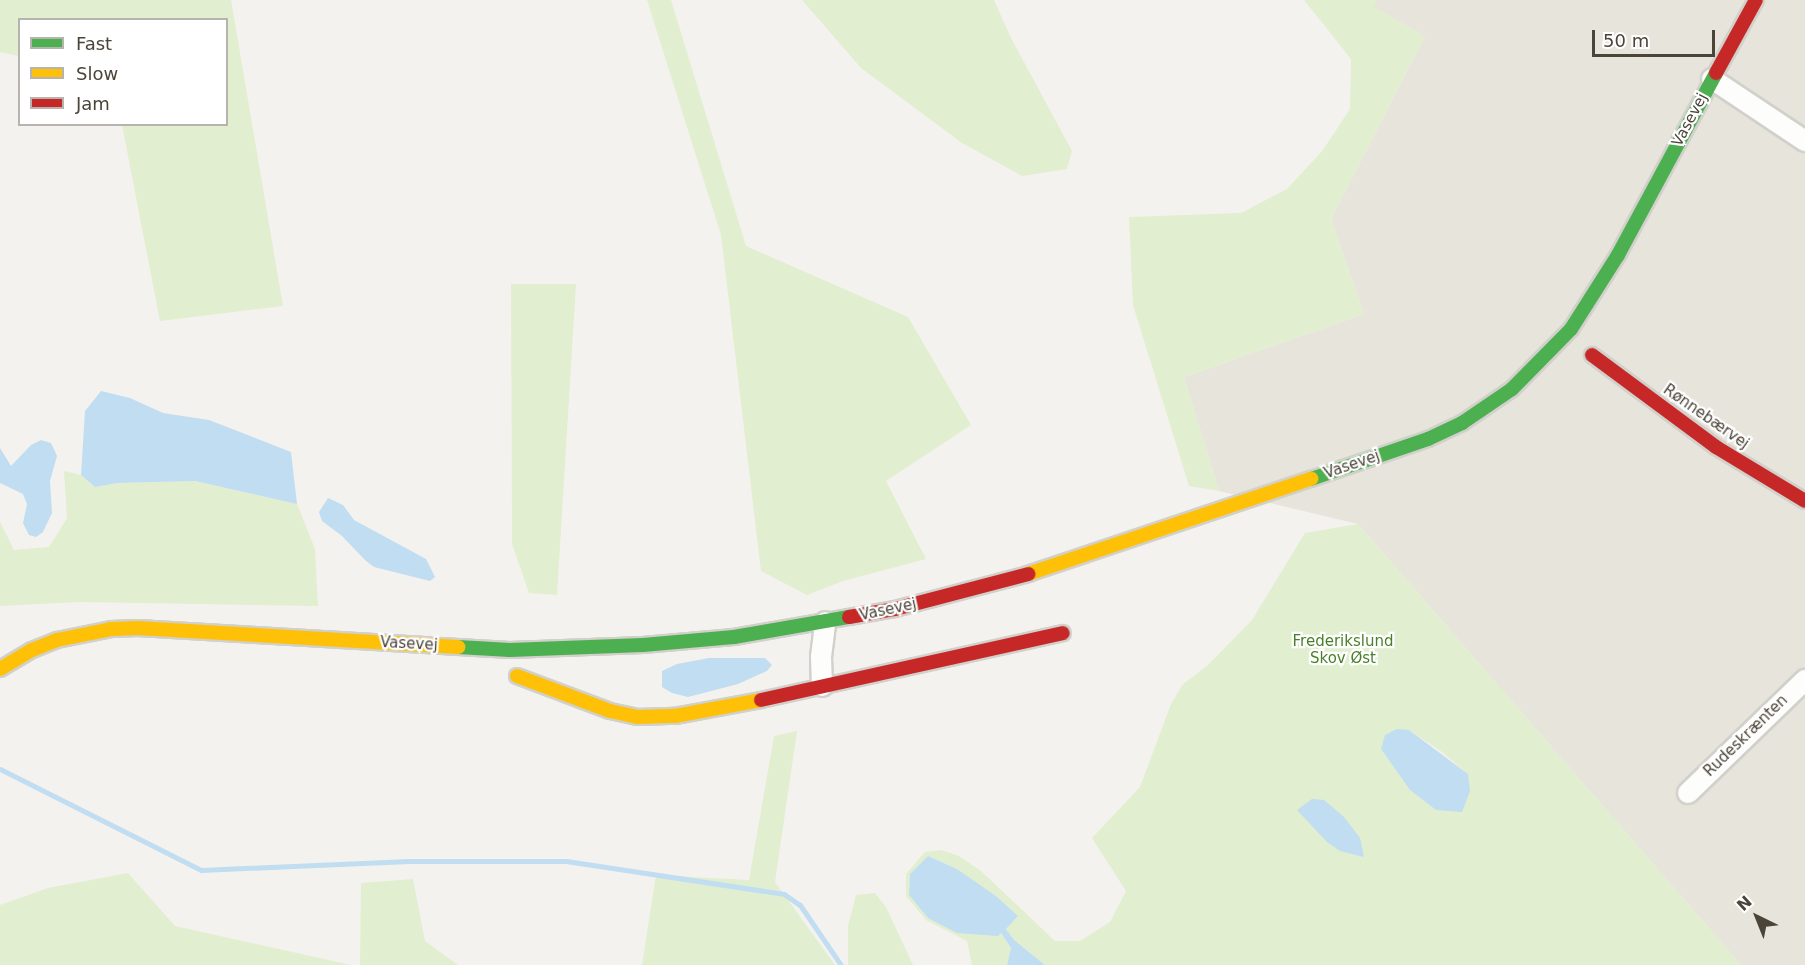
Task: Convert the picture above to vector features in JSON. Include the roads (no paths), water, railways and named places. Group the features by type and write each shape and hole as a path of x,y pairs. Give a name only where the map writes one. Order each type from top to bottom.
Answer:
{"street":[{"name":"Vasevej","path":"0,669 32,650 57,640 111,628 510,650 665,643 734,637 895,609 986,587 1097,553 1428,439 1462,423 1512,389 1571,329 1618,255 1756,0"},
{"name":"Vasevej","path":"1712,79 1805,141"},
{"name":"Rønnebærvej","path":"1592,355 1716,447 1805,501"},
{"path":"822,686 821,657 825,622"},
{"path":"517,675 610,711 638,717 675,716 725,708 1063,633"},
{"name":"Rudeskrænten","path":"1688,793 1805,680"}],"water":[{"path":"101,391 130,398 163,413 209,420 291,452 297,504 195,481 118,483 95,487 81,475 85,411"},
{"path":"41,440 51,443 57,456 50,481 52,513 43,532 36,537 29,535 23,523 27,504 23,494 0,483 0,448 11,466 31,445"},
{"path":"328,498 343,505 354,520 426,559 435,577 430,581 374,567 342,536 322,521 319,512"},
{"path":"709,658 765,658 772,665 767,671 738,684 688,697 672,693 662,687 662,671 677,664"},
{"path":"1397,729 1409,730 1468,774 1470,791 1462,812 1436,810 1410,790 1381,749 1385,735"},
{"path":"1312,799 1324,800 1344,817 1360,838 1364,857 1340,851 1327,842 1297,810"},
{"path":"928,856 957,869 996,896 1018,916 1006,929 1014,940 1045,965 1007,965 1011,948 1001,933 998,936 957,933 928,918 909,895 910,874"}],"waterway":[{"path":"0,769 201,870 409,861 566,861 784,894 800,905 841,965"}],"park label":[{"name":"Frederikslund Skov Øst","path":"1343,650"}]}
